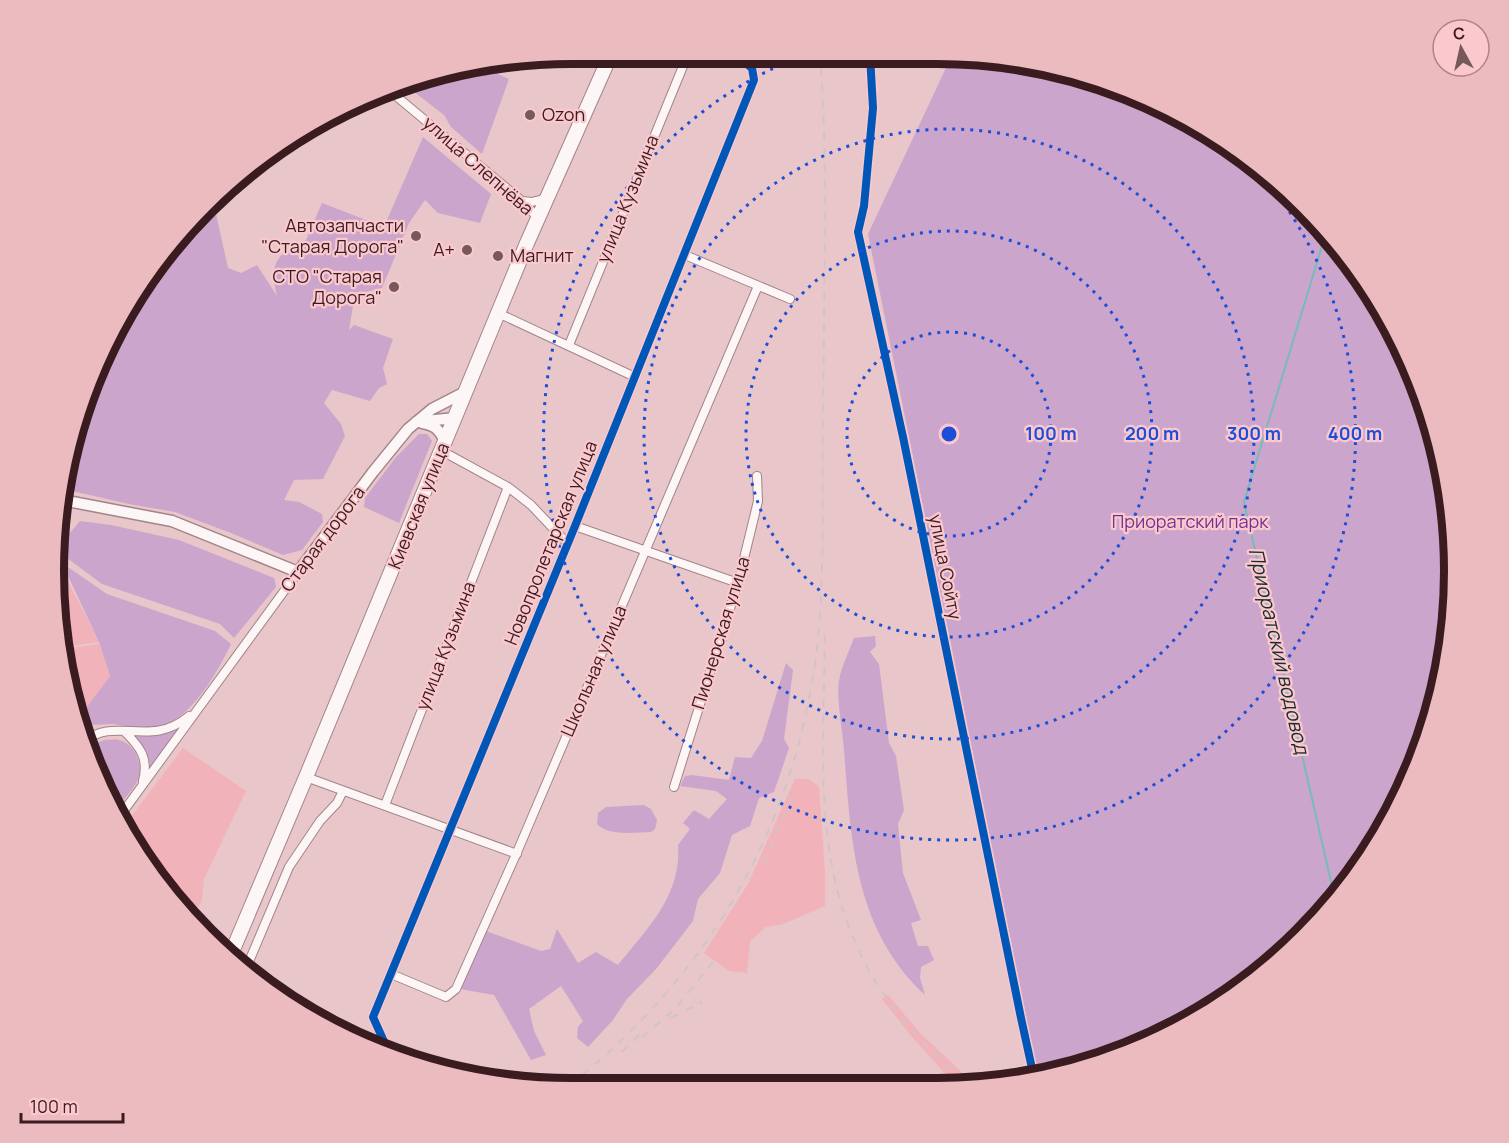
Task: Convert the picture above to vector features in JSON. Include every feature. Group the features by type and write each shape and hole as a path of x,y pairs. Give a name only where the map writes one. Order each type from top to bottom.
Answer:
{"main road":[{"name":"Киевская улица","path":"233,949 538,218 607,64"}],"street":[{"name":"улица Кузьмина","path":"569,345 684,64"},
{"name":"Новопролетарская улица","path":"385,1043 373,1017 575,526 754,80 752,68 747,64"},
{"name":"улица Сойту","path":"871,64 873,108 864,206 858,232 907,457 1032,1070"},
{"name":"улица Слепнёва","path":"396,96 522,201 538,218"},
{"path":"522,201 532,202 547,198"},
{"path":"685,255 790,299"},
{"name":"Школьная улица","path":"391,974 446,997 456,989 517,854 758,286"},
{"path":"498,313 635,377"},
{"name":"Старая дорога","path":"124,810 373,471 415,422 432,409 465,392"},
{"path":"432,409 441,410 455,418"},
{"path":"415,422 455,418"},
{"path":"415,422 431,424 438,429 443,447 508,487 531,505 567,543"},
{"name":"Пионерская улица","path":"674,787 738,583 758,501 757,476"},
{"name":"улица Кузьмина","path":"385,805 508,487"},
{"path":"70,501 172,521 298,572"},
{"path":"575,526 738,583"},
{"name":"Старая дорога","path":"92,735 115,730 150,732 166,730 181,723 201,706"},
{"name":"Старая дорога","path":"124,732 143,752 146,762 141,787"},
{"path":"306,777 517,854"},
{"path":"249,962 288,867 320,821 337,803 343,791"}],"shaded area":[{"path":"64,574 99,642 70,646"},
{"path":"99,644 110,676 84,711 74,670 71,648"},
{"path":"183,748 246,791 204,879 202,900 196,912 169,880 129,819"},
{"path":"795,779 809,779 819,787 825,906 783,924 766,927 750,941 747,973 729,971 704,953 748,884"},
{"path":"888,995 921,1034 967,1077 950,1078 944,1072 882,999"}],"green space":[{"name":"Приоратский парк","path":"948,65 1036,74 1100,91 1132,103 1191,132 1246,169 1272,190 1319,237 1359,290 1392,347 1418,409 1435,473 1443,538 1444,572 1440,638 1435,670 1418,734 1406,766 1377,825 1359,853 1319,906 1296,930 1272,953 1219,993 1191,1011 1132,1040 1100,1052 1037,1069 868,234"},
{"path":"500,70 498,74 509,79 482,154 451,127 444,115 412,90 473,74"},
{"path":"423,137 491,194 480,223 438,213 425,200 409,223 382,288 362,293 348,292 353,306 349,330 354,325 393,339 383,368 387,384 379,388 370,401 332,390 324,403 341,424 345,436 323,479 294,480 284,500 299,502 322,514 323,522 302,550 283,555 175,512 71,491 91,409 117,347 132,318 169,263 215,211 228,268 241,273 257,265 277,296 274,275 277,261 288,250 306,240 322,203 384,227"},
{"path":"419,434 427,434 432,441 399,523 364,507 365,498 396,457"},
{"path":"80,521 111,525 179,540 274,578 276,587 234,638 220,624 102,584 65,556 66,538"},
{"path":"64,565 107,594 215,631 231,644 210,682 191,706 168,724 155,728 139,728 113,724 89,726 84,711 110,676 99,642"},
{"path":"875,636 876,646 870,652 879,664 889,743 896,756 904,810 898,824 903,873 921,920 911,923 918,946 928,946 934,960 921,967 920,978 925,995 901,969 883,942 860,882 854,850 838,688 841,670 854,638"},
{"path":"786,663 793,670 784,739 789,748 774,792 759,798 750,826 732,835 720,873 698,899 693,921 656,969 627,999 613,1020 588,1047 577,1038 578,1027 583,1021 561,986 529,1009 534,1031 546,1055 531,1060 494,995 460,989 486,931 541,951 550,949 557,929 578,963 596,952 618,965 651,924 668,895 678,863 678,845 690,829 683,823 694,810 709,819 727,799 716,791 680,786 685,776 729,780 735,757 751,758 762,741"},
{"path":"177,729 179,731 149,771 148,756 136,736 162,734"},
{"path":"104,740 125,742 137,757 140,770 137,782 121,803 103,766 95,744"},
{"path":"644,805 651,809 657,820 655,829 651,832 609,831 597,824 598,813 606,807"}],"waterway":[{"name":"Приоратский водовод","path":"1323,242 1244,502 1333,889"}],"railway":[{"path":"578,1078 619,1042 663,996 702,947 736,895 764,840 787,781 804,720 816,656 822,564 825,192 821,64"},
{"path":"825,635 824,792 828,842 838,891 853,938 877,984 911,1029 947,1066 962,1077"},
{"path":"763,863 793,796"},
{"path":"642,1037 674,1010 714,961"},
{"path":"671,1018 702,1002"},
{"path":"622,1052 645,1029"}],"cycle path":[{"path":"385,1043 373,1017 575,526 754,80 752,68 747,64"},
{"path":"871,64 873,108 864,206 858,232 903,437 1032,1070"}],"place":[{"name":"Ozon","path":"530,115"},
{"name":"Автозапчасти \"Старая Дорога\"","path":"416,236"},
{"name":"А+","path":"467,250"},
{"name":"Магнит","path":"498,256"},
{"name":"СТО \"Старая Дорога\"","path":"394,287"}]}
